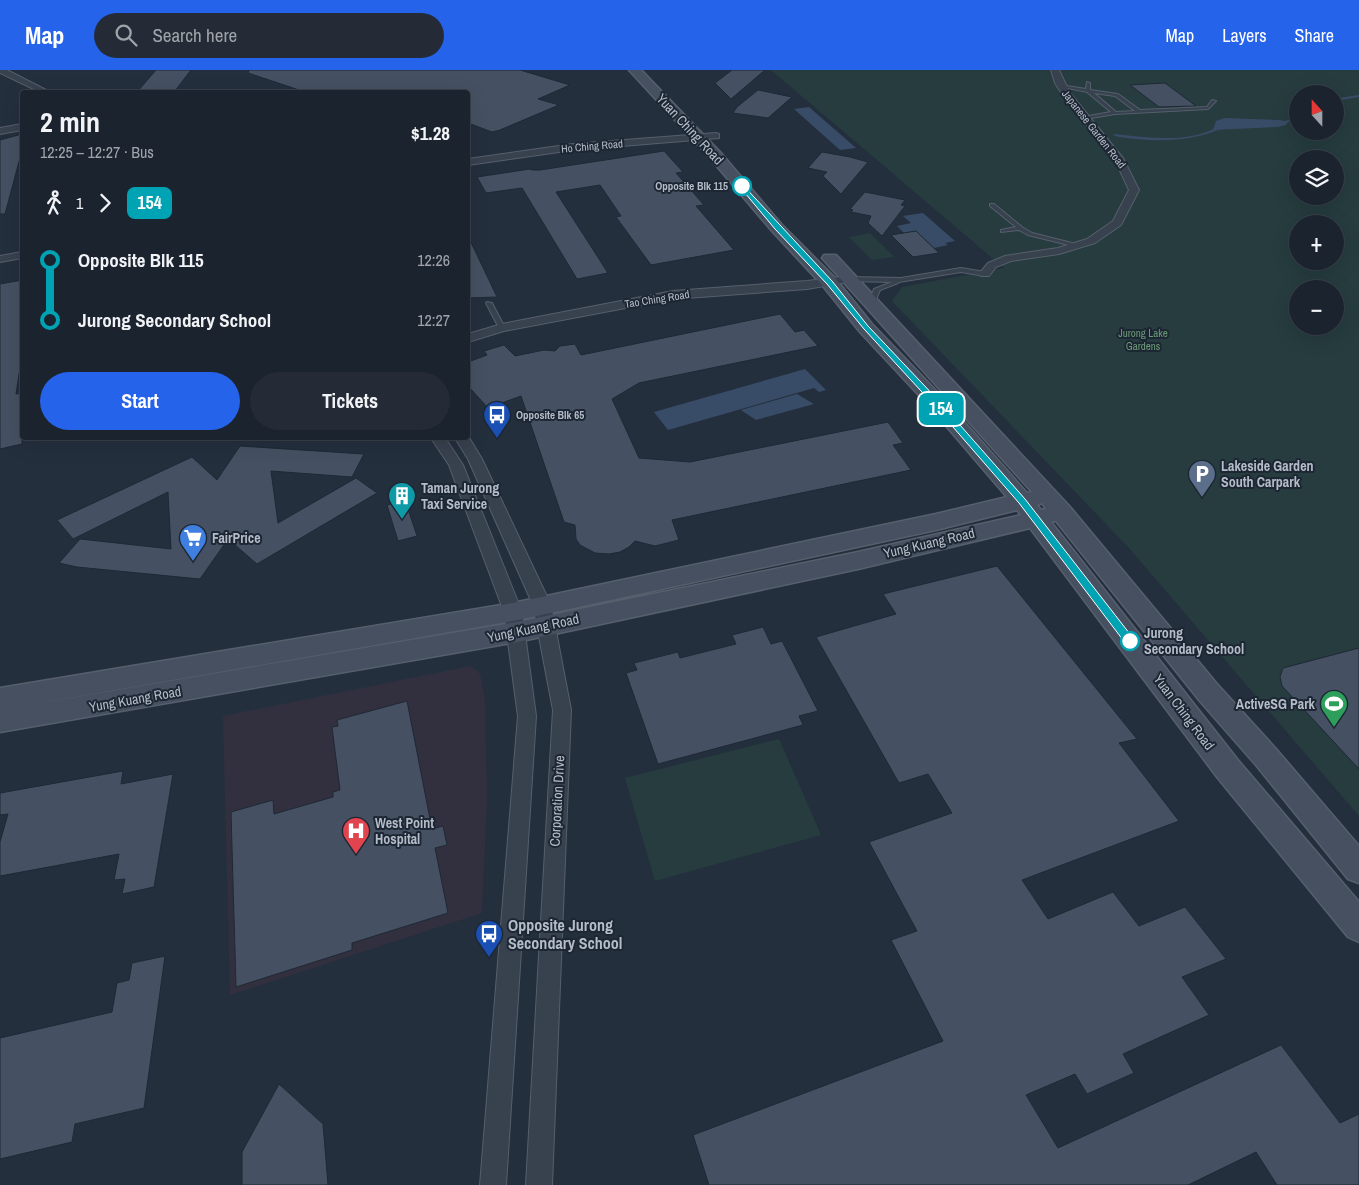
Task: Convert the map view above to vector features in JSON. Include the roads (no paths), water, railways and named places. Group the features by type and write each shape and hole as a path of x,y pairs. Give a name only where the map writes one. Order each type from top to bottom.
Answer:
{"street":[{"path":"0,70 42,90"},
{"name":"Japanese Garden Road","path":"985,274 992,265 1009,258 1059,251 1092,241 1113,227 1134,190 1129,174 1120,161 1060,86 1055,70"},
{"name":"Yuan Ching Road","path":"645,72 674,94"},
{"name":"Yuan Ching Road","path":"645,72 702,130 778,228 874,308 1055,503 1224,712 1266,757 1359,869"},
{"path":"0,80 22,90"},
{"path":"0,131 20,127"},
{"name":"Yuan Ching Road","path":"702,130 716,136 728,148"},
{"name":"Ho Ching Road","path":"470,162 702,130"},
{"name":"Yuan Ching Road","path":"822,250 866,328 936,402 1029,510 1245,790 1359,926"},
{"path":"0,259 20,255"},
{"name":"Tao Ching Road","path":"470,337 502,328 673,296 839,280"},
{"path":"439,440 456,465 515,622 527,716 493,1185"},
{"name":"Corporation Drive","path":"463,440 475,459 544,615 562,710 539,1185"},
{"name":"Yung Kuang Road","path":"0,721 544,615 771,580 1055,503"},
{"name":"Yung Kuang Road","path":"0,699 515,622"},
{"path":"1188,717 1224,712"}],"lane":[{"path":"1088,83 1088,90 1115,113"},
{"path":"1060,86 1120,97 1140,112"},
{"path":"1085,118 1115,113 1208,108 1214,101"},
{"path":"992,206 1030,234 1078,245"},
{"path":"1003,231 1020,228"},
{"name":"Japanese Garden Road","path":"839,280 901,280 961,270 985,274"},
{"name":"Japanese Garden Road","path":"874,308 874,297 877,289 901,280"},
{"path":"489,303 502,328"}],"water":[{"path":"809,107 856,148 840,150 794,109"},
{"path":"1225,118 1288,122 1286,125 1278,127 1213,130 1216,121"},
{"path":"923,213 955,241 945,243 948,245 934,248 916,231 904,233 897,226 911,223 903,216"},
{"path":"805,369 826,390 819,392 814,388 668,430 654,412"},
{"path":"797,394 814,404 756,420 741,410"}],"waterway":[{"path":"1344,98 1359,96"},
{"path":"1277,124 1289,121"},
{"path":"1115,135 1156,139 1183,138 1196,136 1222,127"}],"place":[{"name":"Opposite Blk 115","path":"742,186"},
{"name":"Opposite Blk 65","path":"497,439"},
{"name":"Lakeside Garden South Carpark","path":"1202,498"},
{"name":"Taman Jurong Taxi Service","path":"402,520"},
{"name":"FairPrice","path":"193,562"},
{"name":"Jurong Secondary School","path":"1130,641"},
{"name":"ActiveSG Park","path":"1334,728"},
{"name":"West Point Hospital","path":"356,855"},
{"name":"Opposite Jurong Secondary School","path":"489,958"}],"park label":[{"name":"Jurong Lake Gardens","path":"1143,339"}]}
